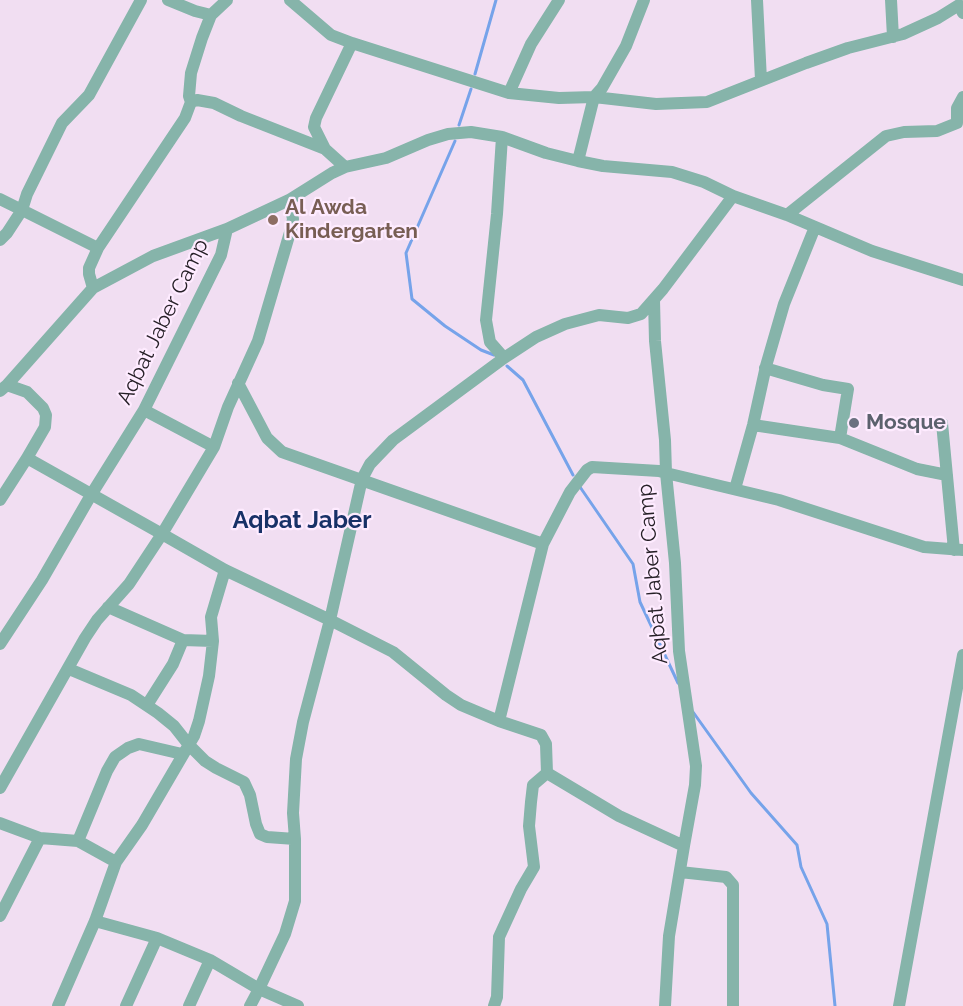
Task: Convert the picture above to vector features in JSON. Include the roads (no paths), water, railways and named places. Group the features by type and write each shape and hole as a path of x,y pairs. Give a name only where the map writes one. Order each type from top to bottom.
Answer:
{"street":[{"path":"0,240 22,210 27,194 62,123 89,95 141,0"},
{"path":"168,0 211,15"},
{"path":"93,288 89,268 98,248 185,118 191,102 189,96 192,73 201,38 211,15 227,0"},
{"path":"290,0 331,35 509,93 559,98 594,97 656,104 693,104 721,98 761,80 848,48 893,37 962,7"},
{"path":"509,93 531,44 559,0"},
{"path":"578,161 594,97 602,88 626,46 644,0"},
{"path":"756,0 761,80"},
{"path":"891,0 893,37"},
{"path":"325,149 314,127 316,118 352,43"},
{"path":"787,215 886,136 920,130 938,131 960,123 957,108 963,97"},
{"path":"191,102 197,100 214,103 240,116 325,149 345,167"},
{"path":"227,229 289,200 345,167 386,158 437,136 471,132 502,137 546,153 603,166 672,172 704,182 733,196 787,215 905,263 963,280"},
{"path":"502,137 486,320 490,342 504,358"},
{"path":"250,1006 285,934 292,910 296,890 293,813 300,737 330,620 362,479 370,464 393,440 536,337 565,324 599,315 628,318 641,314 733,196"},
{"path":"0,199 98,248"},
{"path":"0,788 85,638 129,584 214,447 238,383 258,341 291,229 293,219 289,200"},
{"path":"735,489 753,425 765,368 784,304 815,227"},
{"name":"Aqbat Jaber Camp","path":"4,388 93,288 153,256 227,229"},
{"name":"Aqbat Jaber Camp","path":"0,644 4,626 42,580 90,495 144,410 221,255 227,229"},
{"path":"654,300 666,473 779,500 901,541 924,547 958,550 942,423"},
{"path":"636,316 644,319 655,332"},
{"path":"765,368 823,385 848,389 840,438"},
{"path":"238,383 263,430 276,448 288,455 543,544 498,721"},
{"name":"Aqbat Jaber Camp","path":"0,500 45,428 46,415 43,408 27,392 4,388"},
{"path":"144,410 214,447"},
{"path":"753,425 840,438 917,469 947,475"},
{"path":"27,458 225,570 393,652 461,705 498,721 541,735 546,744 547,773"},
{"name":"Aqbat Jaber Camp","path":"543,544 570,492 592,467 666,473 675,563 679,651 696,766 695,785 674,897 665,1006"},
{"path":"58,1006 95,921 116,862 142,825 199,722 206,695 213,641 211,617 225,570"},
{"path":"108,607 183,640 213,641"},
{"path":"147,705 172,664 183,640"},
{"path":"899,1006 963,656"},
{"path":"69,669 131,695 147,705 174,726 185,750"},
{"path":"78,841 115,757 139,744 185,750 244,782 250,795 260,834 267,837 295,839"},
{"path":"547,773 619,816 684,846"},
{"path":"494,1006 499,937 534,867 529,826 533,785 547,773"},
{"path":"0,823 40,838 78,841 116,862"},
{"path":"0,916 40,838"},
{"path":"680,872 726,877 733,885 734,1006"},
{"path":"95,921 157,938 210,960 259,989 298,1006"},
{"path":"126,1006 157,938"},
{"path":"189,1006 210,960"}],"waterway":[{"path":"475,74 496,0"},
{"path":"459,125 471,89"},
{"path":"455,141 406,253 412,299 445,326 481,350 494,355"},
{"path":"507,366 523,380 573,475"},
{"path":"580,487 633,564 640,602 678,683"},
{"path":"693,712 751,793 797,845 801,867 827,924 835,1006"}],"place":[{"name":"Al Awda Kindergarten","path":"273,220"},
{"name":"Mosque","path":"854,423"}],"district":[{"name":"Aqbat Jaber","path":"302,521"}]}
